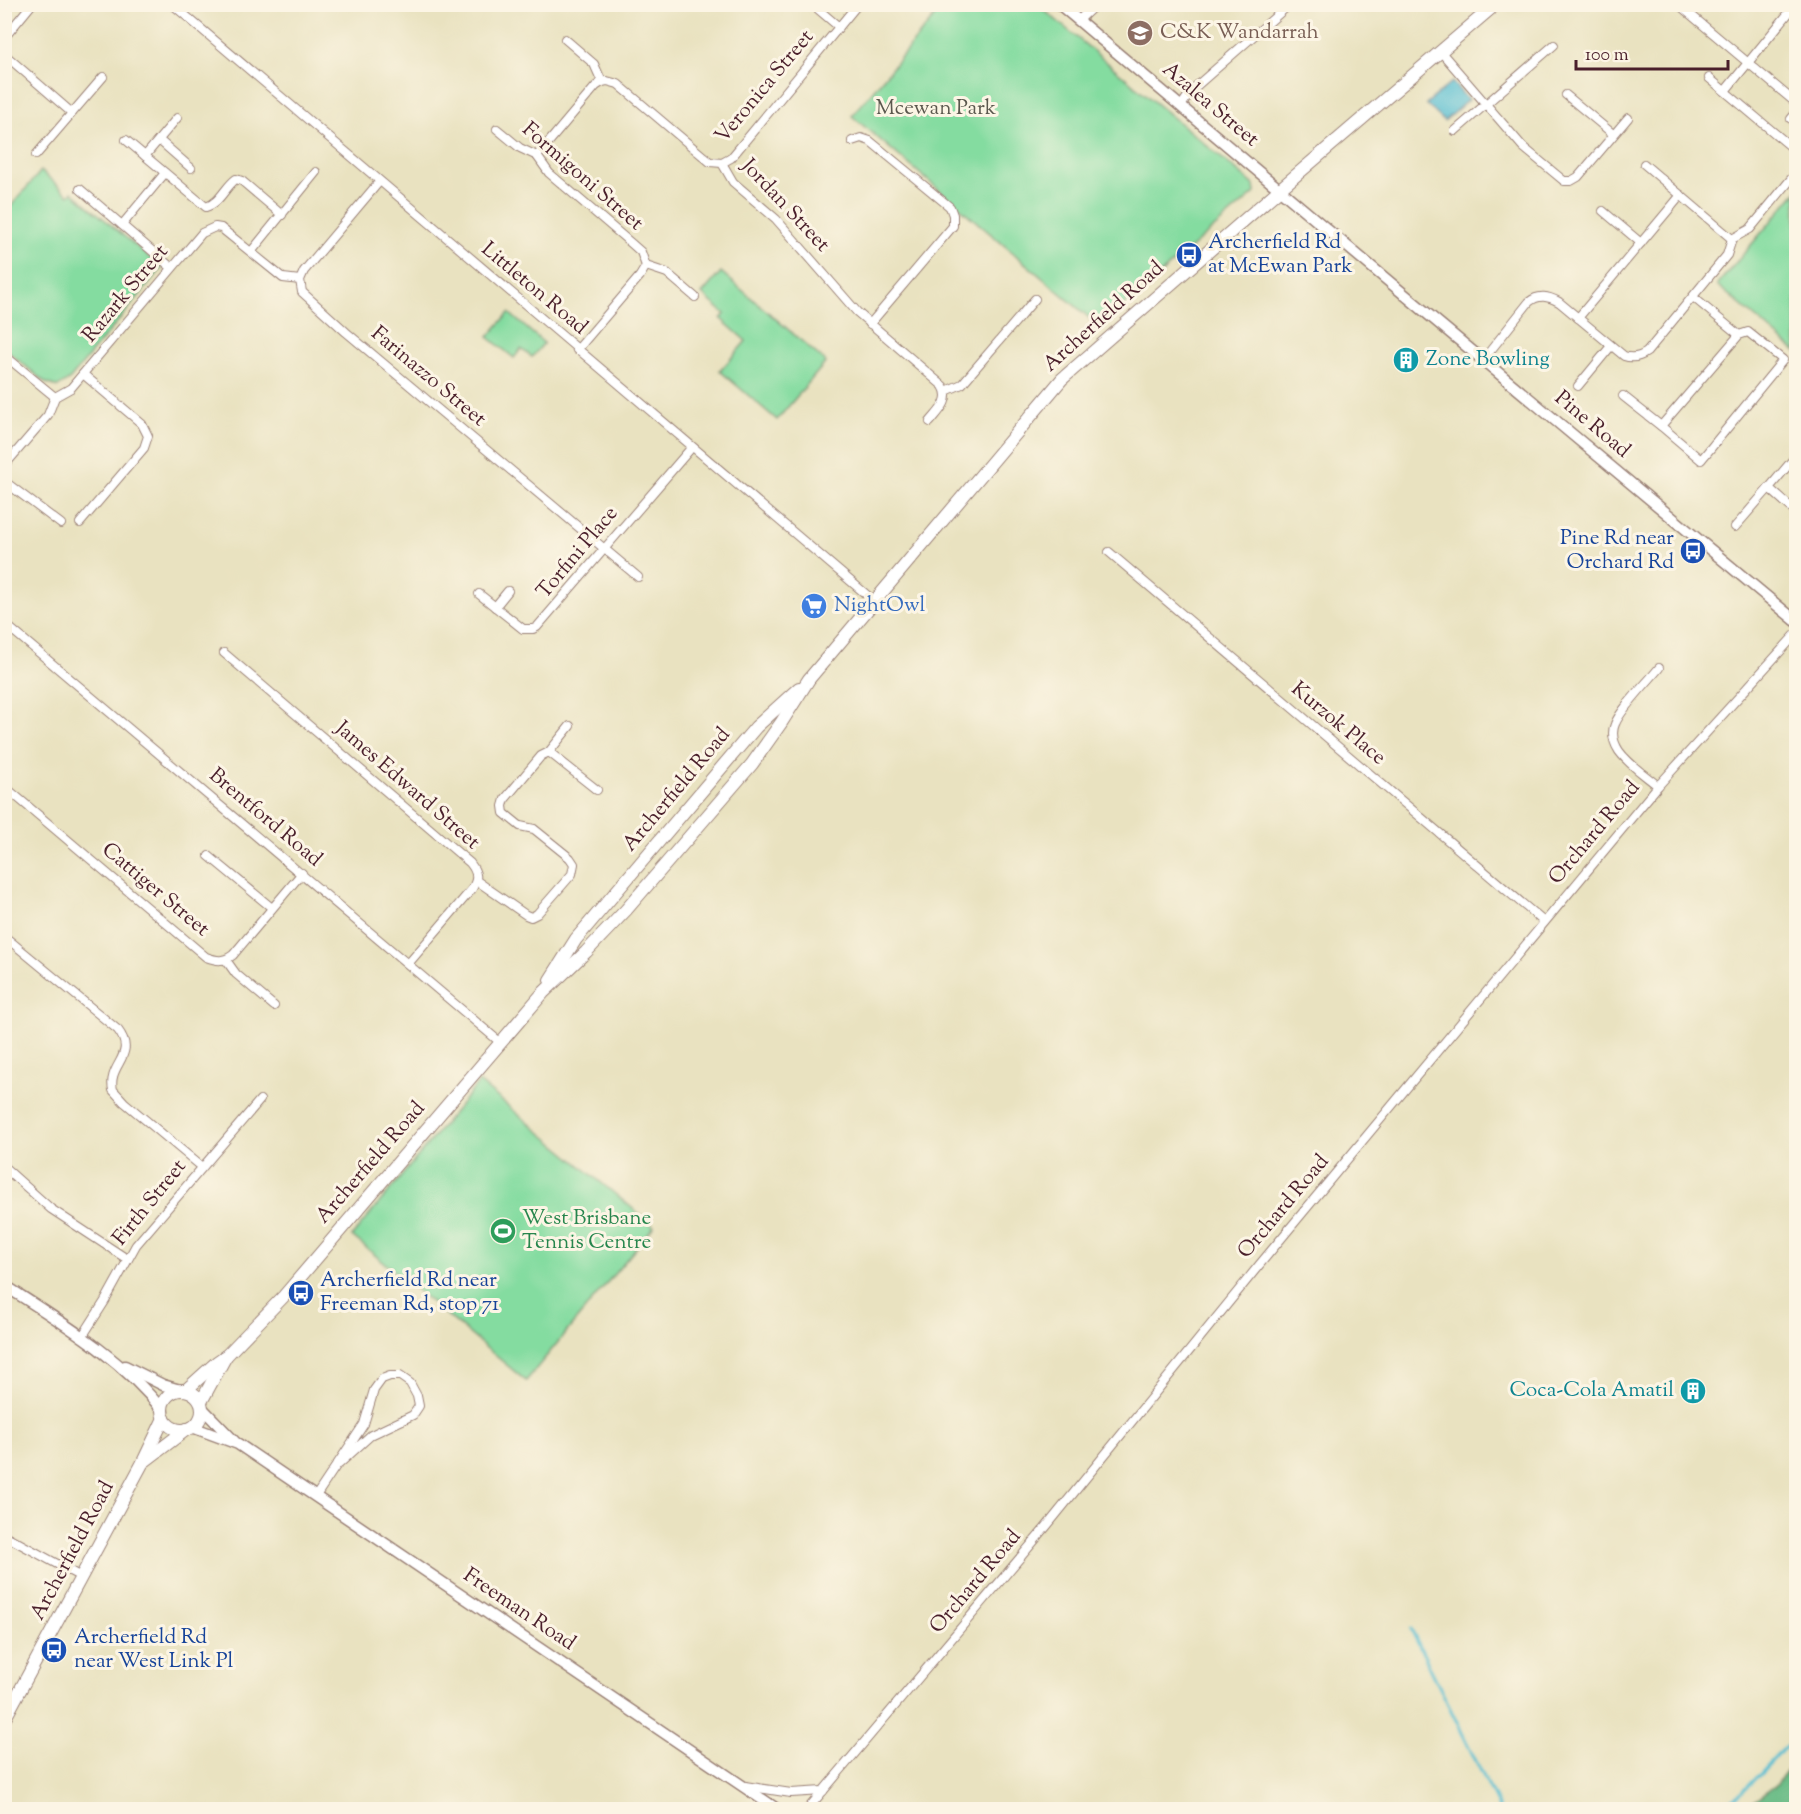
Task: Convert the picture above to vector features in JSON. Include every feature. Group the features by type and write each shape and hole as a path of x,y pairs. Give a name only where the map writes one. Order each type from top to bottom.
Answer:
{"main road":[{"name":"Archerfield Road","path":"183,1390 227,1355 284,1296 543,993 626,910 752,764 809,680 1062,379 1496,4"},
{"name":"Archerfield Road","path":"543,993 576,939 733,754 769,713 809,680"},
{"name":"Archerfield Road","path":"201,1405 227,1355"},
{"path":"183,1390 197,1396 201,1405 200,1419 190,1428 173,1428 163,1414 165,1400 174,1392 183,1390"},
{"name":"Archerfield Road","path":"4,1720 142,1464 163,1414"},
{"name":"Archerfield Road","path":"142,1464 190,1428"}],"street":[{"path":"4,38 32,4"},
{"name":"Littleton Road","path":"172,4 874,601"},
{"path":"812,4 839,27"},
{"name":"Veronica Street","path":"722,163 731,158 858,4"},
{"name":"Azalea Street","path":"1059,4 1280,189"},
{"path":"1079,20 1096,4"},
{"path":"1181,106 1193,89 1290,4"},
{"path":"1678,4 1797,103"},
{"path":"1725,91 1796,4"},
{"path":"537,156 596,86 602,82 594,64 565,39"},
{"path":"1455,131 1554,45"},
{"path":"1441,52 1523,147 1564,181 1571,181 1578,177 1628,118"},
{"path":"4,54 72,113"},
{"path":"36,155 104,77"},
{"path":"1710,78 1797,151"},
{"name":"Jordan Street","path":"602,82 618,84 710,162 722,163 733,182 776,219 870,324 946,391"},
{"path":"1566,95 1614,134"},
{"path":"145,156 177,118"},
{"name":"Formigoni Street","path":"497,129 520,148 537,156 549,173 640,252 646,266 667,273 695,297"},
{"path":"852,141 861,138 870,141 950,207 953,215 953,226 870,324"},
{"path":"126,140 206,207 214,203 236,179 242,181 282,215"},
{"path":"159,140 191,168"},
{"path":"1644,164 1732,239"},
{"path":"251,252 316,172"},
{"path":"122,225 165,173"},
{"path":"1483,360 1529,302 1537,297 1553,298 1624,356 1630,358 1641,356 1647,352 1727,255 1732,239 1750,229 1797,173"},
{"path":"300,280 304,271 379,182"},
{"path":"80,189 172,268"},
{"name":"Pine Road","path":"1280,189 1797,621"},
{"path":"1578,318 1681,195"},
{"path":"1603,212 1641,243"},
{"name":"Razark Street","path":"4,466 48,415 55,397 71,388 198,237 209,229 215,227 226,231 284,278 300,280"},
{"path":"578,350 646,266"},
{"name":"Farinazzo Street","path":"300,280 302,292 306,297 638,577"},
{"path":"1693,297 1739,335"},
{"path":"930,422 944,405 946,391 962,384 1035,299"},
{"path":"1623,396 1701,460 1783,360 1748,332 1739,335 1661,426"},
{"path":"1578,386 1611,345"},
{"path":"4,355 55,397"},
{"path":"80,523 144,448 148,436 142,424 83,374"},
{"name":"Torfini Place","path":"479,594 523,629 537,627 692,447"},
{"path":"1735,527 1797,456"},
{"path":"4,481 61,524"},
{"path":"1769,488 1797,512"},
{"name":"Kurzok Place","path":"1109,552 1544,922"},
{"path":"495,607 508,591"},
{"name":"Brentford Road","path":"4,623 501,1043"},
{"name":"Orchard Road","path":"807,1809 1046,1527 1253,1273 1658,786 1797,634"},
{"name":"James Edward Street","path":"224,653 470,863 476,871 477,881 472,889 408,964"},
{"path":"1658,786 1618,750 1613,731 1621,715 1659,668"},
{"path":"477,881 531,917 537,914 572,874 574,864 570,858 534,829 520,826 504,813 503,806 505,799 541,756 549,752 570,726"},
{"path":"549,752 597,790"},
{"name":"Cattiger Street","path":"4,786 206,957 217,961 226,960"},
{"path":"209,856 272,908"},
{"path":"274,1006 236,974 226,960 233,955 302,873"},
{"path":"4,936 118,1030 123,1037 125,1052 113,1074 113,1090 124,1102 202,1167"},
{"name":"Firth Street","path":"82,1337 136,1245 260,1100"},
{"path":"4,1167 51,1209 127,1259"},
{"path":"4,1285 117,1362 163,1385 183,1390"},
{"path":"117,1362 152,1397 163,1414"},
{"path":"316,1496 364,1424 374,1390 382,1379 400,1376 410,1383 419,1406 413,1415 372,1435 339,1464"},
{"name":"Freeman Road","path":"201,1405 238,1444 778,1809"},
{"name":"Freeman Road","path":"190,1428 238,1444"},
{"path":"4,1535 81,1577"},
{"path":"745,1786 791,1793 823,1791"}],"green space":[{"name":"Mcewan Park","path":"945,4 1038,5 1254,185 1255,193 1099,326 852,116"},
{"path":"41,171 69,195 72,192 162,268 70,379 58,387 46,383 5,349 5,213"},
{"path":"1796,192 1796,352 1717,285"},
{"path":"721,272 826,362 777,420 720,371 746,341 721,319 725,314 702,294"},
{"path":"509,313 544,343 532,357 521,349 514,358 488,337"},
{"name":"West Brisbane Tennis Centre","path":"479,1082 654,1226 526,1381 352,1236"},
{"path":"1796,1760 1796,1809 1743,1809 1776,1785"}],"water":[{"path":"1452,82 1468,100 1444,121 1426,104"}],"waterway":[{"path":"1411,1629 1500,1810"},
{"path":"1719,1810 1741,1793 1796,1736"}],"place":[{"name":"C&K Wandarrah","path":"1140,33"},
{"name":"Archerfield Rd at McEwan Park","path":"1189,255"},
{"name":"Zone Bowling","path":"1406,360"},
{"name":"Pine Rd near Orchard Rd","path":"1693,551"},
{"name":"NightOwl","path":"814,606"},
{"name":"West Brisbane Tennis Centre","path":"503,1231"},
{"name":"Archerfield Rd near Freeman Rd, stop 71","path":"301,1293"},
{"name":"Coca-Cola Amatil","path":"1693,1391"},
{"name":"Archerfield Rd near West Link Pl","path":"54,1650"}]}
